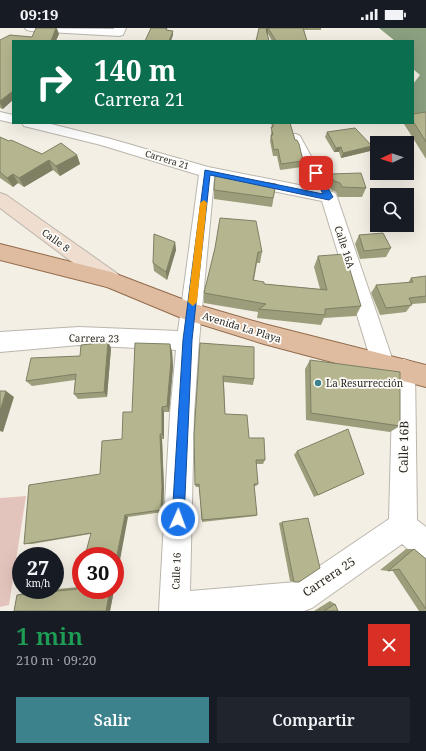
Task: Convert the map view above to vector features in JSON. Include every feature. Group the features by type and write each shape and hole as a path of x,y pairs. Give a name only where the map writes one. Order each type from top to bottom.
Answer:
{"main road":[{"name":"Calle 8","path":"0,199 111,280"},
{"name":"Avenida La Playa","path":"0,252 111,280 192,312 264,334 408,370"}],"street":[{"path":"31,28 119,30"},
{"path":"0,116 12,119"},
{"name":"Carrera 21","path":"33,124 106,142 207,172 329,197"},
{"name":"Calle 16","path":"174,610 182,422 188,340 207,172"},
{"name":"Calle 16A","path":"329,197 408,370"},
{"name":"Carrera 23","path":"0,342 79,336 188,340"},
{"name":"Calle 16B","path":"403,526 408,370"},
{"path":"403,526 426,546"},
{"name":"Carrera 25","path":"174,610 301,597 403,526"}],"lane":[{"name":"Calle 16A","path":"296,136 329,197"}],"shaded area":[{"path":"379,28 426,28 426,118 414,120 414,83 420,75 414,70 414,40 394,40"},
{"path":"26,496 18,547 12,547 12,586 9,605 0,607 0,498"}],"building":[{"path":"36,28 56,28 51,40 12,40 12,92 0,101 0,40 10,35 32,37"},
{"path":"151,28 167,28 166,30 173,31 169,40 145,40"},
{"path":"259,28 268,28 266,29 269,40 256,40"},
{"path":"268,28 303,28 307,40 275,40"},
{"path":"426,112 426,142 414,123 414,114"},
{"path":"273,124 290,124 295,140 297,140 299,144 303,161 281,164 278,149 274,150 271,135 273,135 271,127 273,127"},
{"path":"355,128 370,144 370,146 343,153 341,147 336,148 327,132"},
{"path":"0,137 9,141 11,140 42,154 61,143 77,155 56,166 49,160 19,178 13,174 7,178 0,172"},
{"path":"361,173 366,188 342,187 340,183 334,181 330,174"},
{"path":"215,175 276,184 273,198 214,190"},
{"path":"220,218 256,221 262,252 258,252 253,280 264,282 264,284 327,290 318,256 345,254 361,306 325,309 325,315 259,309 266,304 204,293 215,248"},
{"path":"383,233 391,248 364,251 359,235"},
{"path":"154,234 175,242 166,272 153,263"},
{"path":"426,276 426,296 409,298 412,305 386,308 376,285 413,282 411,278"},
{"path":"108,342 104,392 74,394 76,374 26,381 31,358 80,356 81,345"},
{"path":"135,343 170,344 171,361 167,406 162,407 162,434 160,434 162,487 161,510 125,515 119,547 87,547 91,533 24,544 29,485 100,474 102,441 122,439 123,412 132,412"},
{"path":"200,343 254,347 254,379 223,376 225,414 247,415 249,438 264,438 265,460 256,460 258,484 254,484 257,515 202,520 199,484 195,485 194,435"},
{"path":"310,360 400,372 400,426 311,413"},
{"path":"0,391 6,391 0,411"},
{"path":"348,429 364,474 318,495 297,451"},
{"path":"308,518 320,568 299,582 294,582 282,522"},
{"path":"414,549 426,559 426,609 399,569 388,571"},
{"path":"64,590 72,590 72,599 108,599 106,611 14,611 16,599 64,599"},
{"path":"335,604 338,611 324,611"}],"slow traffic":[{"path":"193,302 204,203"}],"place":[{"name":"La Resurrección","path":"318,383"}],"route":[{"path":"178,519 182,414 188,340 207,172 329,197 316,173"}]}
